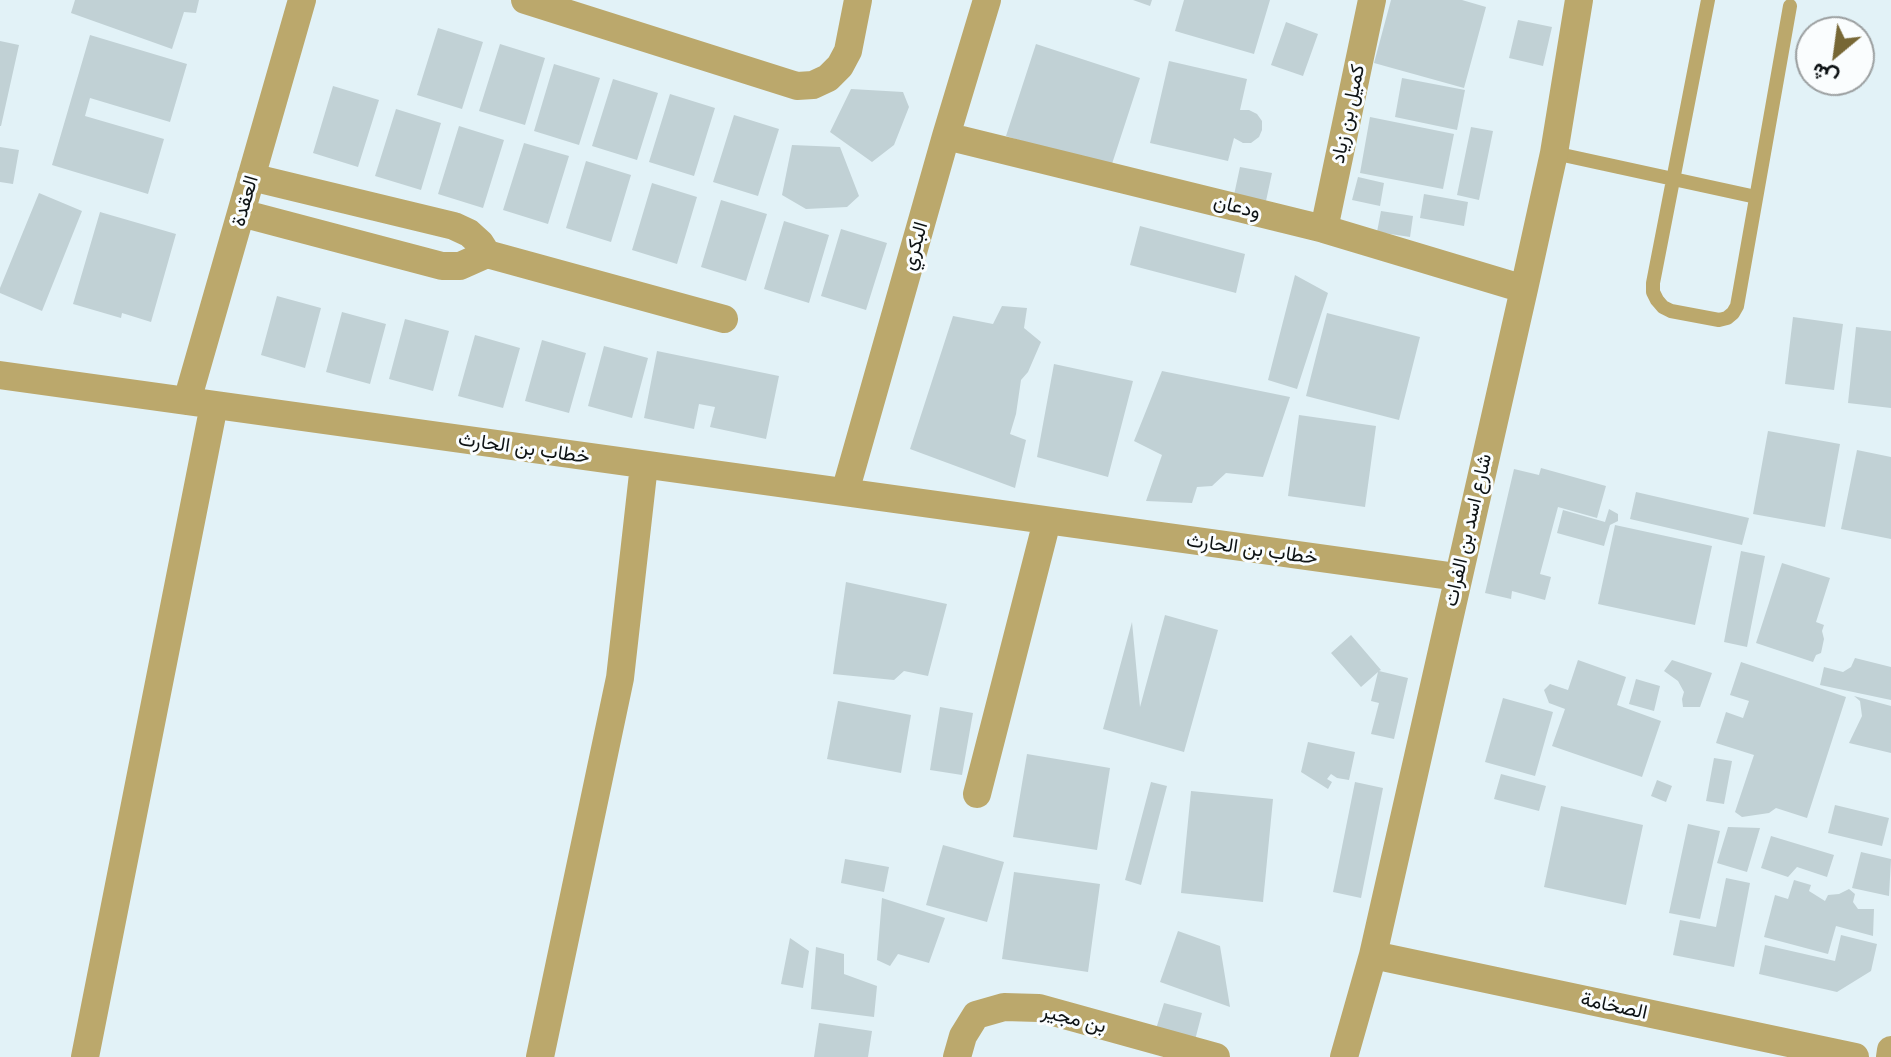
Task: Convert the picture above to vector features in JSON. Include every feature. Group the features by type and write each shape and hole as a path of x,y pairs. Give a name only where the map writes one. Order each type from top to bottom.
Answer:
{"street":[{"name":"العقدة","path":"85,1057 200,403 241,213 302,0"},
{"path":"525,0 797,86 813,85 828,78 840,66 848,51 858,0"},
{"name":"البكري","path":"845,492 987,0"},
{"name":"كميل بن زياد","path":"1324,229 1372,0"},
{"name":"شارع اسد بن الفرات","path":"1344,1057 1373,955 1524,289 1554,153 1579,0"},
{"name":"ودعان","path":"946,136 1324,229 1524,289"},
{"path":"251,177 454,226 469,233 487,254"},
{"path":"241,213 442,266 460,266 487,254 724,319"},
{"name":"خطاب بن الحارث","path":"0,375 1457,577"},
{"path":"540,1057 620,678 644,465"},
{"path":"977,794 1047,521"},
{"name":"الصخامة","path":"1373,955 1743,1045 1855,1057"},
{"name":"بن مجير","path":"957,1057 963,1036 976,1015 1004,1007 1039,1008 1216,1057"},
{"path":"1890,1057 1891,1050"}],"lane":[{"path":"1708,0 1653,292 1663,307 1671,311 1719,320 1727,318 1737,306 1790,6"},
{"path":"1554,153 1756,197"}],"building":[{"path":"75,0 199,0 196,13 184,12 172,49 71,13"},
{"path":"1133,0 1152,0 1150,6"},
{"path":"1184,0 1270,0 1254,54 1175,31"},
{"path":"1391,0 1462,0 1486,7 1464,88 1374,63"},
{"path":"1518,20 1552,27 1543,66 1509,58"},
{"path":"1286,22 1318,34 1303,76 1271,65"},
{"path":"438,28 483,42 462,109 417,95"},
{"path":"90,35 187,64 170,122 90,98 85,116 164,139 148,194 52,165"},
{"path":"0,41 19,45 1,126 0,126"},
{"path":"500,44 545,58 525,125 479,111"},
{"path":"1036,44 1140,78 1110,170 1006,136"},
{"path":"1169,61 1247,79 1240,110 1257,114 1262,121 1259,137 1251,143 1234,138 1228,161 1150,143"},
{"path":"554,64 600,78 579,145 534,131"},
{"path":"1402,78 1465,90 1457,130 1395,117"},
{"path":"613,79 658,93 637,160 592,146"},
{"path":"333,86 379,100 358,167 313,153"},
{"path":"851,89 903,92 909,107 894,145 872,162 830,132"},
{"path":"670,94 715,108 694,176 649,162"},
{"path":"396,109 441,123 421,190 375,176"},
{"path":"734,115 779,129 758,196 713,182"},
{"path":"1370,117 1454,134 1443,189 1360,173"},
{"path":"459,126 504,140 483,208 438,194"},
{"path":"1471,127 1493,131 1479,200 1457,195"},
{"path":"524,143 569,156 548,224 503,210"},
{"path":"792,145 840,147 859,196 847,207 806,209 782,195"},
{"path":"0,147 19,150 13,184 0,182"},
{"path":"586,161 631,175 611,242 566,228"},
{"path":"1240,167 1272,173 1266,201 1234,195"},
{"path":"1358,177 1384,183 1380,206 1352,200"},
{"path":"652,183 697,197 677,264 632,250"},
{"path":"39,193 82,211 42,311 0,293"},
{"path":"1424,194 1468,202 1464,226 1420,218"},
{"path":"721,200 767,214 746,281 701,267"},
{"path":"1381,211 1413,216 1410,237 1377,232"},
{"path":"100,212 176,234 151,322 122,313 121,318 73,304"},
{"path":"784,221 829,235 809,303 764,289"},
{"path":"1140,226 1245,254 1236,293 1130,265"},
{"path":"841,229 887,243 866,310 821,296"},
{"path":"1295,275 1328,293 1297,389 1268,380"},
{"path":"277,296 321,308 305,368 261,355"},
{"path":"1002,306 1027,308 1024,328 1041,342 1028,372 1021,380 1010,434 1026,440 1015,488 910,449 953,316 993,324"},
{"path":"342,312 386,324 370,384 326,372"},
{"path":"1327,313 1420,337 1399,420 1306,396"},
{"path":"1793,317 1843,324 1834,390 1785,384"},
{"path":"405,319 449,331 433,391 389,379"},
{"path":"1856,327 1891,331 1891,408 1848,403"},
{"path":"475,335 520,348 503,408 458,396"},
{"path":"542,340 586,353 569,413 525,401"},
{"path":"604,346 648,358 632,418 588,406"},
{"path":"657,351 779,376 766,439 710,427 715,407 699,404 694,429 644,418"},
{"path":"1054,364 1133,381 1108,477 1037,457"},
{"path":"1162,371 1290,397 1263,477 1226,473 1212,486 1197,487 1192,503 1146,501 1162,455 1134,441"},
{"path":"1299,415 1376,426 1365,507 1288,496"},
{"path":"1768,431 1840,444 1825,527 1753,514"},
{"path":"1857,450 1891,457 1891,539 1841,529"},
{"path":"1541,468 1606,486 1597,518 1558,507 1540,574 1551,577 1545,600 1512,591 1511,599 1485,593 1514,469 1539,475"},
{"path":"1636,492 1749,518 1742,545 1630,519"},
{"path":"1609,509 1618,514 1618,521 1610,525 1604,546 1557,533 1563,510 1605,522"},
{"path":"1615,525 1712,546 1695,625 1598,604"},
{"path":"1741,551 1765,556 1747,647 1724,642"},
{"path":"1782,563 1830,578 1816,622 1824,625 1824,639 1821,653 1816,655 1813,662 1756,643"},
{"path":"846,582 947,604 928,676 904,671 894,680 833,674"},
{"path":"1165,615 1218,630 1184,752 1103,729 1132,622 1140,707"},
{"path":"1351,635 1379,671 1408,678 1394,739 1371,734 1379,703 1371,701 1378,672 1361,687 1331,653"},
{"path":"1855,658 1891,667 1891,700 1820,685 1824,667 1843,672 1851,667"},
{"path":"1578,660 1626,677 1617,705 1661,721 1642,777 1552,746 1565,709 1549,703 1544,690 1550,684 1568,690"},
{"path":"1672,660 1712,673 1700,707 1683,707 1684,692 1678,681 1664,671"},
{"path":"1741,662 1846,697 1807,818 1776,808 1769,813 1742,817 1735,812 1754,755 1716,743 1726,712 1743,718 1749,701 1730,695"},
{"path":"1636,679 1660,686 1654,711 1629,704"},
{"path":"1854,696 1891,706 1891,753 1849,743 1862,716 1860,701"},
{"path":"1503,698 1553,712 1535,776 1485,762"},
{"path":"838,701 911,715 901,773 827,759"},
{"path":"940,707 973,713 962,775 930,770"},
{"path":"1308,742 1355,752 1349,780 1331,774 1327,779 1332,782 1328,789 1301,772"},
{"path":"1027,754 1110,768 1097,850 1013,837"},
{"path":"1714,758 1732,761 1724,804 1706,801"},
{"path":"1501,774 1546,786 1539,811 1494,799"},
{"path":"1657,780 1672,786 1666,802 1651,796"},
{"path":"1151,782 1167,786 1141,885 1125,880"},
{"path":"1355,782 1383,788 1361,898 1333,892"},
{"path":"1191,791 1273,799 1263,902 1181,893"},
{"path":"1835,805 1889,818 1882,846 1828,833"},
{"path":"1561,806 1643,825 1626,905 1544,887"},
{"path":"1688,824 1720,831 1700,919 1669,913"},
{"path":"1728,827 1760,828 1747,872 1717,863"},
{"path":"1771,836 1834,855 1827,877 1797,867 1788,877 1761,868"},
{"path":"943,845 1004,862 987,922 926,905"},
{"path":"1861,852 1891,859 1889,896 1852,888"},
{"path":"845,859 889,867 884,892 841,883"},
{"path":"1014,872 1100,884 1088,972 1002,959"},
{"path":"1726,878 1750,883 1734,967 1673,955 1680,920 1716,927"},
{"path":"1794,880 1811,885 1809,891 1825,901 1828,895 1849,889 1855,894 1853,902 1858,909 1874,909 1873,936 1836,926 1828,954 1764,937 1775,895 1788,899"},
{"path":"882,898 945,918 929,963 898,954 890,966 877,960"},
{"path":"1178,931 1220,946 1230,1007 1160,982"},
{"path":"1841,935 1877,944 1871,971 1837,992 1759,974 1765,945 1835,961"},
{"path":"790,938 809,951 803,988 781,984"},
{"path":"816,947 844,954 844,974 877,986 874,1017 811,1009"},
{"path":"1164,1003 1202,1013 1195,1040 1156,1029"},
{"path":"819,1023 872,1031 868,1057 814,1057"}]}
